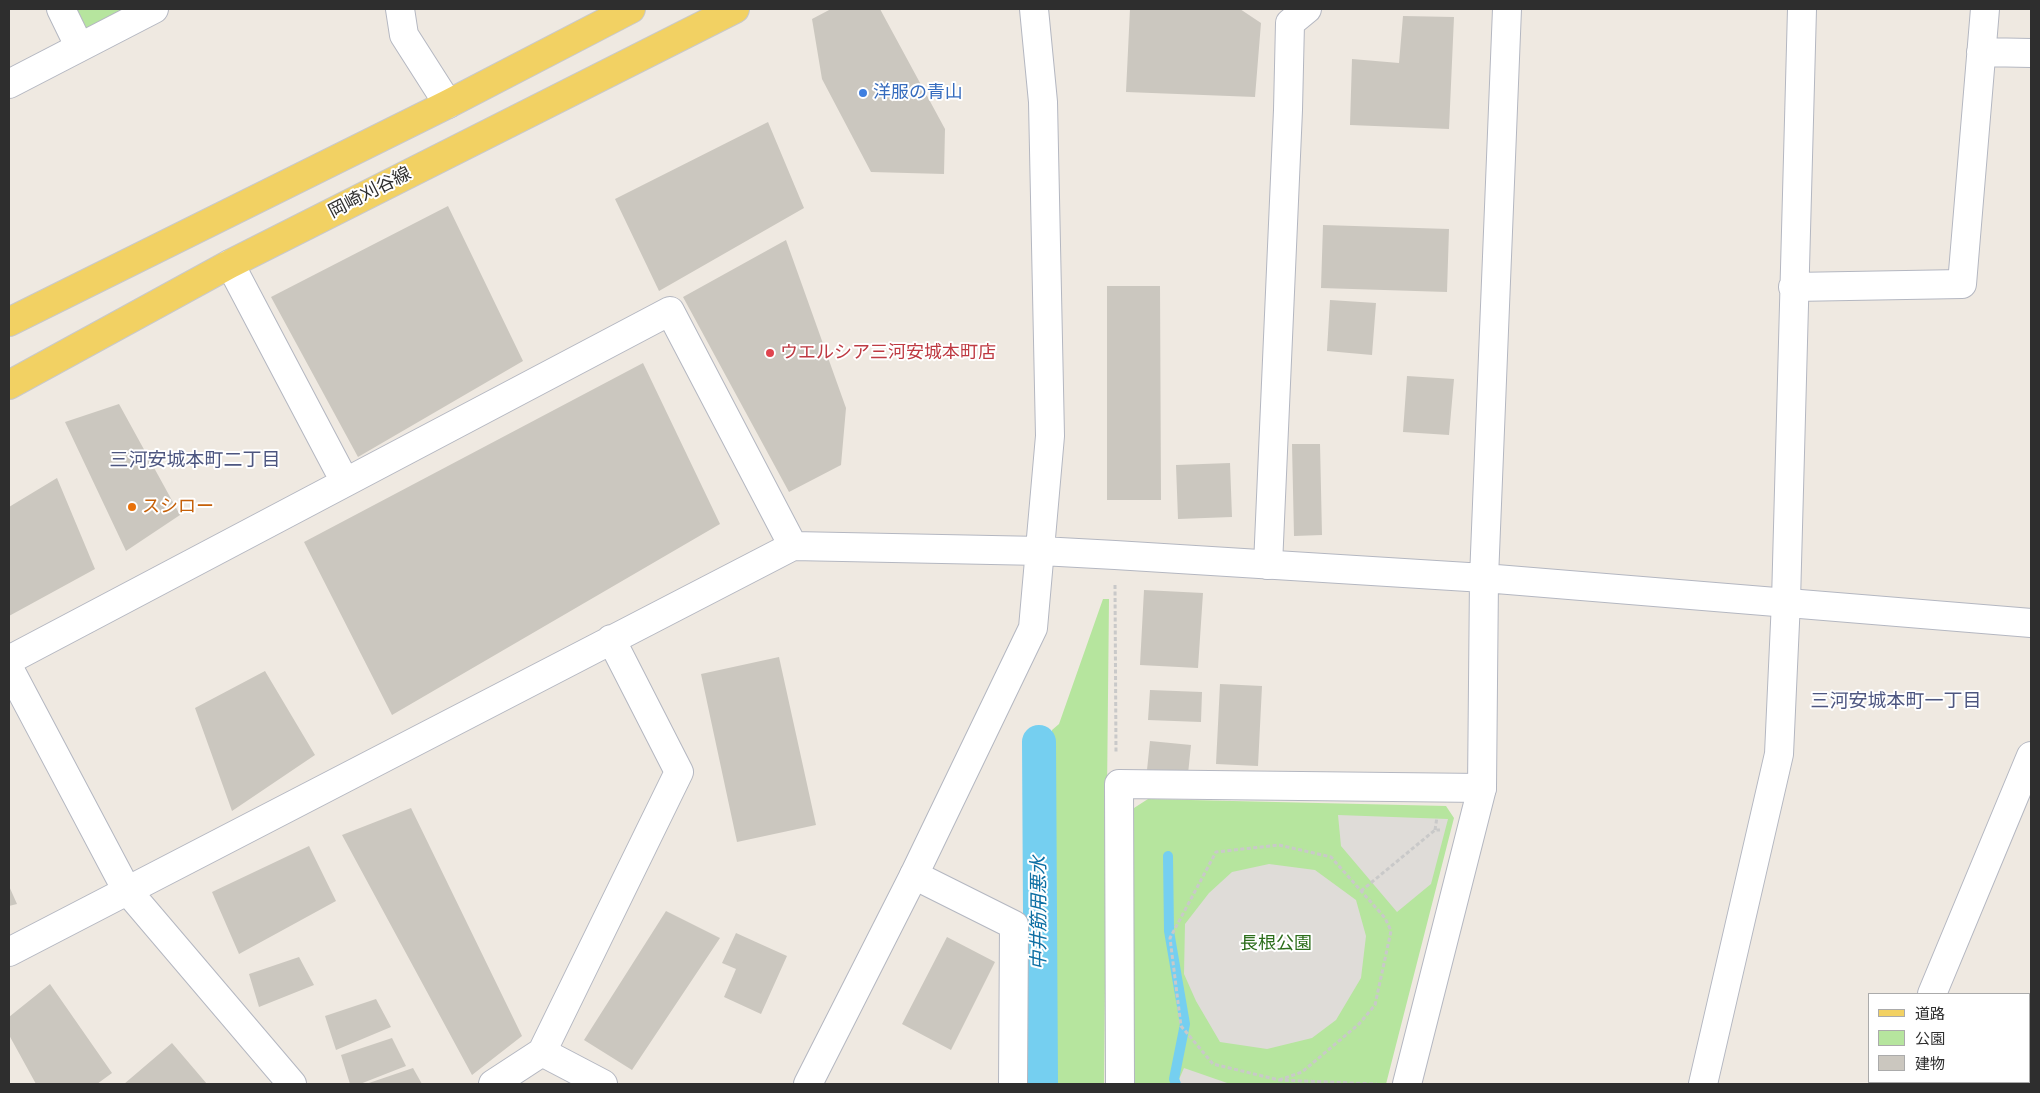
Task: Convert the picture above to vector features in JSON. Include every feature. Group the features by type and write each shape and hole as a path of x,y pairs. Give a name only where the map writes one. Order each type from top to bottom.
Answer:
{"main road":[{"path":"9,322 448,104 631,9"},
{"name":"岡崎刈谷線","path":"9,385 230,264 735,9"}],"street":[{"path":"61,9 80,46"},
{"path":"9,84 154,9"},
{"path":"400,9 404,35 448,104"},
{"path":"808,1084 914,875 1033,628 1050,436 1043,102 1034,9"},
{"path":"1268,565 1288,120 1290,23 1307,9"},
{"path":"1407,1084 1482,788 1484,578 1507,9"},
{"path":"1703,1084 1779,754 1786,601 1802,9"},
{"path":"1794,287 1962,284 1986,9"},
{"path":"1981,52 2031,53"},
{"path":"230,264 345,482"},
{"path":"9,660 670,311 793,546"},
{"path":"9,952 126,889 793,546 1041,550 1484,578 1786,601 2031,623"},
{"path":"493,1084 542,1052 679,772 611,639"},
{"path":"9,668 126,889 292,1084"},
{"path":"1932,993 2031,756"},
{"path":"1120,1084 1120,784 1482,788"},
{"path":"914,875 1014,925 1013,1084"},
{"path":"542,1052 603,1084"}],"path":[{"path":"1115,555 1116,767 1120,784"},
{"path":"1361,891 1435,830 1473,828"},
{"path":"1279,1080 1302,1072 1359,1024 1375,1005 1391,931 1385,918 1331,857 1279,845 1216,852 1170,938 1181,1026 1213,1064 1279,1080 1385,1084"}],"green space":[{"path":"77,9 138,9 92,40"},
{"path":"1103,599 1109,599 1104,1084 1053,1084 1052,730 1059,724"},
{"name":"長根公園","path":"1148,799 1446,806 1454,818 1386,1084 1133,1084 1134,808"}],"shaded area":[{"path":"1338,815 1448,819 1431,884 1397,912 1341,846"},
{"path":"1269,864 1315,870 1356,900 1366,936 1361,978 1336,1020 1312,1038 1267,1049 1220,1042 1196,1001 1184,974 1185,924 1209,893 1232,872"},
{"path":"1184,1068 1230,1084 1177,1084"}],"building":[{"path":"831,9 880,9 945,129 944,174 871,172 822,79 812,19"},
{"path":"1130,9 1240,9 1261,23 1255,97 1126,92"},
{"path":"1403,16 1454,17 1449,129 1350,125 1352,59 1399,63"},
{"path":"768,122 804,208 659,291 615,199"},
{"path":"448,206 523,361 358,457 271,297"},
{"path":"1323,225 1449,229 1447,292 1321,288"},
{"name":"ウエルシア三河安城本町店","path":"786,240 846,408 841,465 789,492 683,297"},
{"path":"1107,286 1160,286 1161,500 1107,500"},
{"path":"1330,300 1376,303 1372,355 1327,351"},
{"path":"643,363 720,524 392,715 304,542"},
{"path":"1407,376 1454,379 1449,435 1403,432"},
{"path":"119,404 180,515 126,551 65,422"},
{"path":"1292,444 1320,444 1322,535 1294,536"},
{"path":"1230,463 1232,517 1178,519 1176,465"},
{"path":"57,478 95,569 9,616 9,507"},
{"path":"1144,590 1203,593 1198,668 1140,665"},
{"path":"779,657 816,825 737,842 701,674"},
{"path":"265,671 315,755 232,811 195,708"},
{"path":"1220,684 1262,686 1258,766 1216,764"},
{"path":"1150,690 1202,692 1201,722 1148,720"},
{"path":"1150,741 1191,745 1188,774 1147,770"},
{"path":"411,808 522,1036 472,1075 342,835"},
{"path":"309,846 336,901 239,954 212,892"},
{"path":"9,886 17,904 9,906"},
{"path":"666,911 720,938 632,1070 584,1040"},
{"path":"736,933 787,956 761,1014 724,997 736,969 722,963"},
{"path":"947,937 995,962 951,1050 902,1024"},
{"path":"299,957 314,985 259,1007 249,974"},
{"path":"50,984 112,1073 97,1084 36,1084 9,1035 9,1017"},
{"path":"376,999 391,1027 336,1050 325,1016"},
{"path":"392,1038 406,1066 360,1084 350,1084 341,1055"},
{"path":"172,1043 207,1084 124,1084"},
{"path":"413,1068 422,1084 366,1084"}],"waterway":[{"name":"中井筋用悪水","path":"1039,742 1041,1084"},
{"path":"1168,856 1169,931 1185,1024 1174,1079 1176,1084"}],"place":[{"name":"洋服の青山","path":"863,93"},
{"name":"ウエルシア三河安城本町店","path":"770,353"},
{"name":"スシロー","path":"132,507"}],"district":[{"name":"三河安城本町二丁目","path":"195,461"},
{"name":"三河安城本町一丁目","path":"1896,702"}]}
